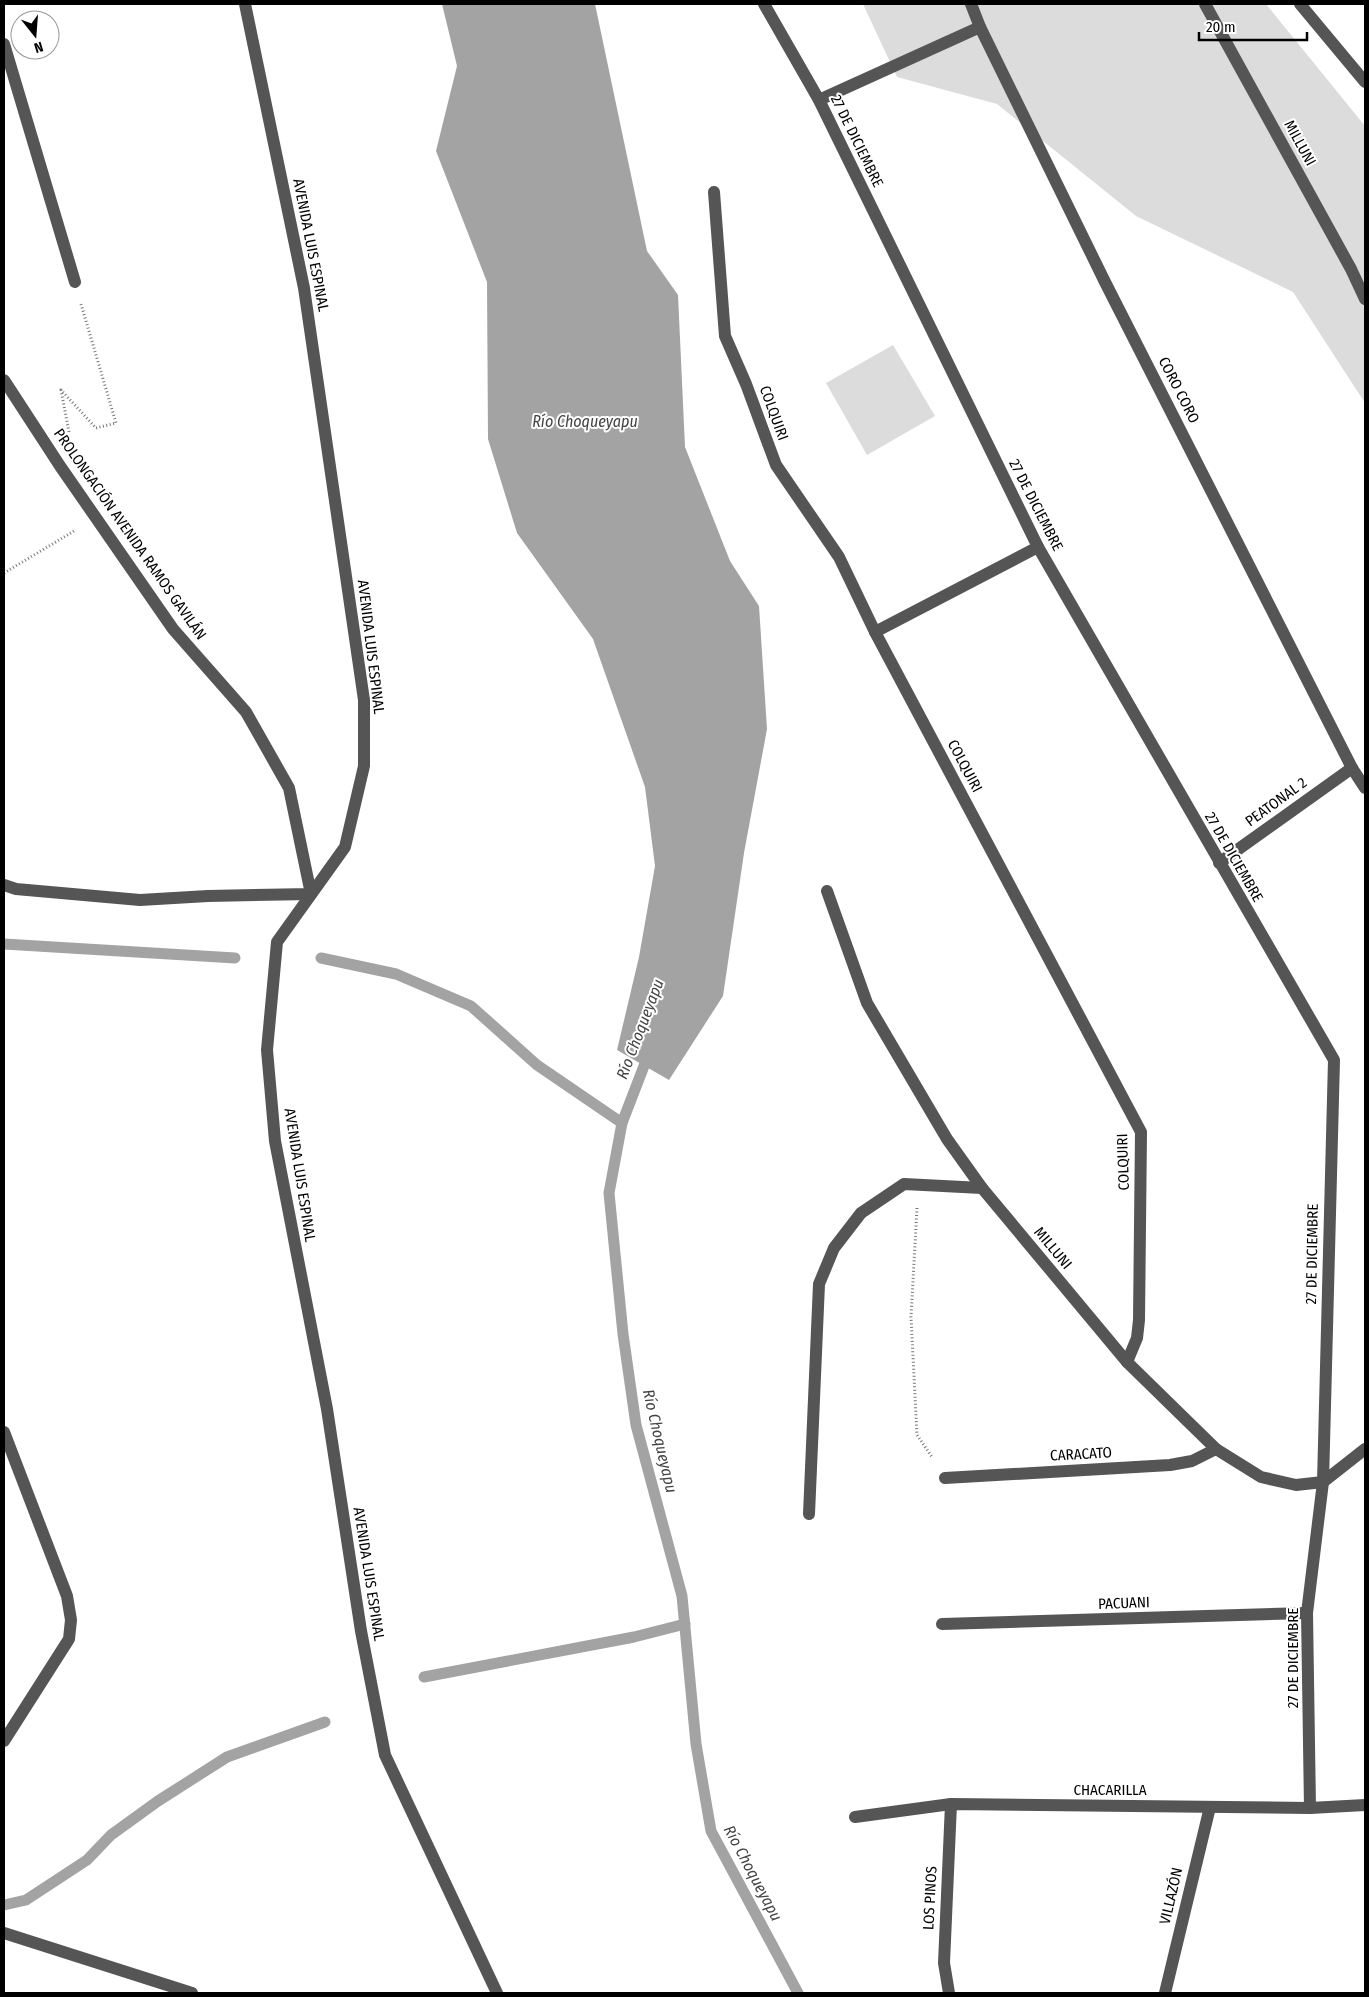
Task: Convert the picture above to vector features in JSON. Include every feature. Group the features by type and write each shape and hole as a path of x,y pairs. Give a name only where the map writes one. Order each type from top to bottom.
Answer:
{"street":[{"name":"AVENIDA LUIS ESPINAL","path":"245,4 304,288 364,700 364,766 345,847 277,942 268,1050 276,1141 327,1409 361,1631 385,1756 497,1993"},
{"name":"27 DE DICIEMBRE","path":"764,4 819,100 1038,547 1219,864 1334,1060 1323,1482 1307,1614 1310,1808"},
{"name":"CORO CORO","path":"971,4 980,27 1106,282 1352,768 1365,788"},
{"name":"MILLUNI","path":"1204,4 1351,269 1365,299"},
{"path":"1300,4 1365,82"},
{"path":"819,100 980,27"},
{"path":"4,44 75,282"},
{"name":"COLQUIRI","path":"714,192 725,336 746,384 776,465 839,557 875,632 1142,1132 1139,1320 1137,1338 1127,1362"},
{"name":"PROLONGACIÓN AVENIDA RAMOS GAVILÁN","path":"4,380 60,466 173,628 246,712 289,788 311,894"},
{"path":"875,632 1038,547"},
{"name":"PEATONAL 2","path":"1219,864 1352,768"},
{"path":"4,885 16,889 140,900 208,896 311,894"},
{"name":"MILLUNI","path":"828,890 867,1003 947,1139 982,1188 1127,1362 1216,1449 1261,1477 1296,1484 1323,1482"},
{"path":"810,1514 819,1284 834,1248 862,1213 904,1184 982,1188"},
{"path":"4,1432 67,1596 71,1620 69,1639 4,1741"},
{"name":"CARACATO","path":"946,1478 1170,1465 1192,1461 1216,1449"},
{"path":"1323,1482 1365,1450"},
{"name":"PACUANI","path":"942,1624 1307,1614"},
{"name":"CHACARILLA","path":"855,1817 951,1804 1310,1808 1365,1805"},
{"name":"LOS PINOS","path":"949,1993 944,1963 951,1804"},
{"name":"VILLAZÓN","path":"1165,1993 1210,1807"},
{"path":"4,1933 192,1993"}],"path":[{"path":"60,466 74,457 61,390 96,428 116,423 75,282"},
{"path":"4,574 97,517"},
{"path":"919,1185 911,1317 917,1435 946,1478"}],"shaded area":[{"path":"863,4 1266,4 1365,126 1365,403 1293,292 1136,216 997,104 897,77"},
{"path":"893,345 935,416 867,455 826,383"}],"water":[{"name":"Río Choqueyapu","path":"442,4 595,4 647,251 678,295 685,447 730,561 759,606 767,729 744,853 723,996 669,1080 617,1050 639,957 655,866 645,787 593,639 517,533 488,439 487,282 436,151 457,66"}],"waterway":[{"path":"4,944 235,958"},
{"path":"321,958 396,974 471,1006 537,1065 622,1123"},
{"name":"Río Choqueyapu","path":"649,1053 622,1123 609,1193 623,1334 636,1425 682,1596 696,1744 711,1831 798,1993"},
{"path":"424,1677 634,1637 685,1624"},
{"path":"4,1905 26,1900 87,1860 111,1835 158,1801 227,1757 325,1722"}]}
